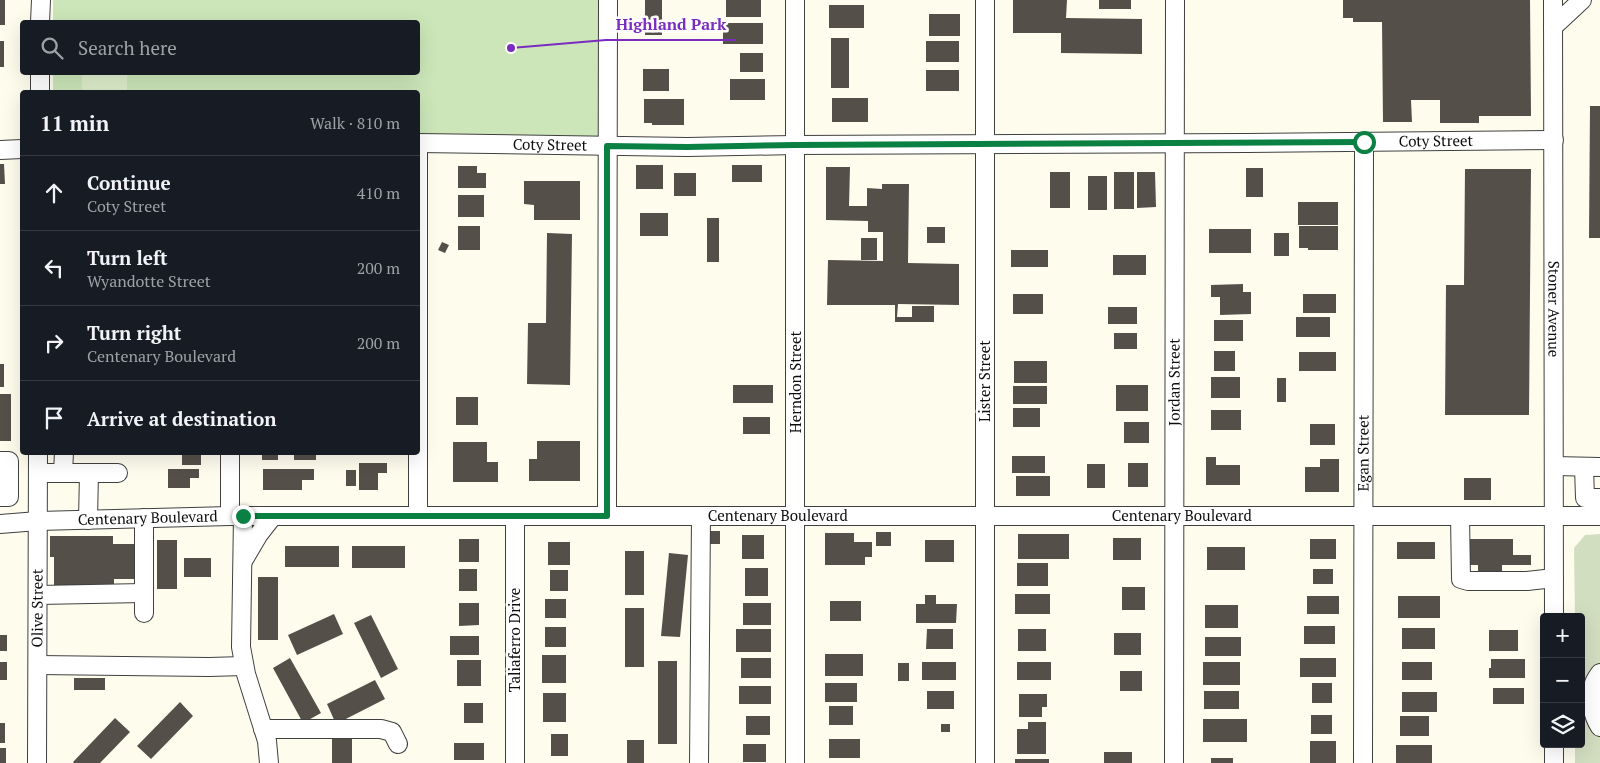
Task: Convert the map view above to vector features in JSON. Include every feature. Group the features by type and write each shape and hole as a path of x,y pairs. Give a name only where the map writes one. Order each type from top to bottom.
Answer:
{"street":[{"path":"40,20 41,0"},
{"path":"607,516 608,0"},
{"name":"Herndon Street","path":"795,0 795,763"},
{"name":"Lister Street","path":"985,0 985,763"},
{"name":"Jordan Street","path":"1174,0 1174,763"},
{"name":"Stoner Avenue","path":"1553,0 1554,613"},
{"path":"1553,27 1582,0"},
{"path":"40,75 40,90"},
{"name":"Coty Street","path":"420,143 687,147 1554,140"},
{"name":"Egan Street","path":"1363,763 1364,142"},
{"path":"0,150 20,150"},
{"name":"Olive Street","path":"37,763 38,455"},
{"path":"63,473 64,455"},
{"path":"230,455 242,562 241,647 244,666 267,741 269,763"},
{"path":"418,455 418,516"},
{"path":"0,461 9,461 8,497 0,497"},
{"path":"1554,466 1592,467 1585,498 1600,498"},
{"path":"38,473 118,473"},
{"path":"88,520 89,473"},
{"name":"Centenary Boulevard","path":"0,524 38,521 236,516 1600,516"},
{"path":"242,562 259,534 273,516"},
{"name":"Taliaferro Drive","path":"515,516 515,763"},
{"path":"699,763 701,516"},
{"path":"1460,516 1461,579 1468,581 1527,581 1554,578"},
{"path":"144,518 144,613"},
{"path":"38,594 144,593"},
{"path":"38,665 244,666"},
{"path":"1600,673 1594,684 1591,700 1594,718 1600,727"},
{"path":"263,729 380,729 392,732 398,744"},
{"path":"1554,748 1554,763"}],"green space":[{"path":"53,0 604,0 604,143 420,140 420,90 53,90 53,75 420,75 420,20 53,20"},
{"path":"82,75 127,75 127,90 82,90"},
{"path":"1600,534 1600,763 1575,763 1575,748 1585,748 1585,613 1575,613 1574,548 1585,535"}],"building":[{"path":"0,0 5,0 5,25 0,25"},
{"path":"645,0 662,0 662,35 645,35"},
{"path":"726,0 761,0 761,17 726,17"},
{"path":"1013,0 1067,0 1066,18 1142,19 1142,54 1061,53 1061,33 1013,33"},
{"path":"1099,0 1131,0 1131,9 1099,9"},
{"path":"1343,0 1530,0 1531,116 1479,116 1479,123 1440,123 1440,100 1411,100 1412,122 1383,122 1382,22 1353,22 1353,18 1343,18"},
{"path":"829,5 864,5 864,28 829,28"},
{"path":"929,14 960,14 960,36 929,36"},
{"path":"723,23 763,23 763,44 723,44"},
{"path":"831,38 849,38 849,88 831,88"},
{"path":"0,41 4,41 4,67 0,67"},
{"path":"926,41 959,41 959,62 926,62"},
{"path":"740,53 763,53 763,72 740,72"},
{"path":"643,69 669,69 669,91 643,91"},
{"path":"926,70 959,70 959,91 926,91"},
{"path":"730,79 765,79 765,100 730,100"},
{"path":"832,98 868,98 868,122 832,122"},
{"path":"644,99 684,99 684,125 652,125 652,123 644,123"},
{"path":"1590,106 1600,106 1600,238 1589,238"},
{"path":"0,164 4,164 5,184 0,184"},
{"path":"636,165 663,165 663,189 636,189"},
{"path":"732,165 762,165 762,182 732,182"},
{"path":"458,166 477,166 477,173 486,173 486,188 458,188"},
{"path":"826,167 850,167 849,206 867,206 867,188 882,189 882,184 909,184 908,263 959,264 959,305 898,304 897,317 912,317 912,306 934,306 934,322 895,322 895,305 827,305 828,260 883,261 883,232 868,232 868,221 826,220"},
{"path":"1246,168 1263,168 1263,197 1246,197"},
{"path":"1465,169 1531,169 1529,415 1445,415 1446,285 1464,285"},
{"path":"1050,172 1070,172 1070,208 1050,208"},
{"path":"1114,172 1134,172 1134,209 1114,209"},
{"path":"1137,172 1155,172 1156,207 1137,208"},
{"path":"674,173 696,173 696,196 674,196"},
{"path":"1088,176 1107,176 1107,210 1088,210"},
{"path":"524,181 580,181 580,220 534,220 534,205 524,204"},
{"path":"458,195 484,195 484,217 458,217"},
{"path":"1298,202 1338,202 1338,225 1298,225"},
{"path":"640,213 668,213 668,236 640,236"},
{"path":"707,218 719,218 719,262 707,262"},
{"path":"458,226 480,226 480,250 458,250"},
{"path":"1299,226 1338,226 1338,250 1308,250 1308,248 1299,248"},
{"path":"927,227 945,227 945,243 927,243"},
{"path":"1209,229 1251,229 1251,253 1209,253"},
{"path":"547,233 572,234 570,385 527,384 528,323 546,323"},
{"path":"1274,233 1289,233 1289,256 1274,256"},
{"path":"861,238 877,238 877,260 861,260"},
{"path":"442,242 449,245 445,253 438,250"},
{"path":"1011,250 1048,250 1048,267 1011,267"},
{"path":"1113,255 1146,255 1146,275 1113,275"},
{"path":"1243,284 1243,292 1251,292 1251,314 1220,315 1220,297 1211,297 1211,285"},
{"path":"1013,294 1043,294 1043,314 1013,314"},
{"path":"1303,294 1336,294 1336,313 1303,313"},
{"path":"1108,307 1137,307 1137,324 1108,324"},
{"path":"1296,317 1330,317 1330,337 1296,337"},
{"path":"1214,320 1243,320 1243,341 1214,341"},
{"path":"1114,333 1137,333 1137,349 1114,349"},
{"path":"1214,351 1235,351 1235,371 1214,371"},
{"path":"1299,352 1336,352 1336,371 1299,371"},
{"path":"1014,361 1047,361 1047,383 1014,383"},
{"path":"0,364 4,364 4,387 0,387"},
{"path":"1211,377 1240,377 1240,398 1211,398"},
{"path":"1277,378 1286,378 1286,402 1277,402"},
{"path":"733,385 773,385 773,403 733,403"},
{"path":"1116,385 1148,385 1148,411 1116,411"},
{"path":"1013,386 1047,386 1047,404 1013,404"},
{"path":"0,394 11,394 11,441 0,441"},
{"path":"456,397 478,397 478,425 456,425"},
{"path":"1013,408 1040,408 1040,427 1013,427"},
{"path":"1211,410 1241,410 1241,430 1211,430"},
{"path":"743,417 770,417 770,434 743,434"},
{"path":"1124,422 1149,422 1149,443 1124,443"},
{"path":"1310,424 1335,424 1335,445 1310,445"},
{"path":"537,441 580,441 580,481 529,481 529,459 537,459"},
{"path":"453,442 487,442 487,462 498,462 498,482 453,482"},
{"path":"182,455 201,455 201,465 182,465"},
{"path":"262,455 278,455 278,460 262,460"},
{"path":"294,455 316,455 316,460 294,460"},
{"path":"1012,456 1045,456 1045,473 1012,473"},
{"path":"1206,457 1216,457 1216,465 1240,465 1240,485 1206,485"},
{"path":"1320,459 1339,459 1339,492 1305,492 1305,467 1320,467"},
{"path":"359,463 387,463 387,473 378,473 378,490 359,490"},
{"path":"1128,463 1148,463 1148,487 1128,487"},
{"path":"1087,464 1105,464 1105,488 1087,488"},
{"path":"168,469 199,469 199,478 190,478 190,488 168,488"},
{"path":"263,469 314,469 314,480 302,480 302,490 263,490"},
{"path":"346,470 356,470 356,486 346,486"},
{"path":"1016,476 1050,476 1050,496 1016,496"},
{"path":"1464,478 1491,478 1491,500 1464,500"},
{"path":"707,531 720,531 720,544 707,544"},
{"path":"876,532 891,532 891,546 876,546"},
{"path":"825,533 854,533 854,542 872,542 872,557 865,557 865,565 825,565"},
{"path":"1018,534 1069,534 1069,559 1018,559"},
{"path":"742,535 764,535 764,559 742,559"},
{"path":"50,536 113,536 113,544 134,544 134,579 114,579 114,587 54,587 54,557 50,557"},
{"path":"1113,538 1141,538 1141,560 1113,560"},
{"path":"459,539 479,539 479,562 459,562"},
{"path":"1310,539 1336,539 1336,559 1310,559"},
{"path":"1465,539 1513,539 1513,555 1531,555 1531,565 1502,565 1502,574 1478,574 1478,565 1465,565"},
{"path":"157,540 177,540 177,589 157,589"},
{"path":"925,540 954,540 954,562 925,562"},
{"path":"548,542 570,542 570,565 548,565"},
{"path":"1397,542 1435,542 1435,559 1397,559"},
{"path":"285,546 339,546 339,567 285,567"},
{"path":"352,546 405,546 405,568 352,568"},
{"path":"1207,547 1245,547 1245,570 1207,570"},
{"path":"625,551 644,551 644,595 625,595"},
{"path":"669,553 688,555 680,637 661,636"},
{"path":"184,558 211,558 211,577 184,577"},
{"path":"1017,563 1048,563 1048,586 1017,586"},
{"path":"745,568 768,568 768,596 745,596"},
{"path":"459,569 477,569 477,591 459,591"},
{"path":"1313,569 1333,569 1333,584 1313,584"},
{"path":"550,570 568,570 568,591 550,591"},
{"path":"258,577 278,577 278,640 258,640"},
{"path":"1122,587 1145,587 1145,610 1122,610"},
{"path":"1015,594 1050,594 1050,614 1015,614"},
{"path":"925,595 936,595 936,604 957,604 956,623 916,623 916,604 925,604"},
{"path":"1307,596 1339,596 1339,614 1307,614"},
{"path":"1398,596 1440,596 1440,618 1398,618"},
{"path":"545,599 566,599 566,618 545,618"},
{"path":"830,601 861,601 861,621 830,621"},
{"path":"459,603 479,603 479,625 459,626"},
{"path":"743,603 771,603 771,625 743,625"},
{"path":"1205,605 1238,605 1238,628 1205,628"},
{"path":"625,608 644,608 644,667 625,667"},
{"path":"334,614 343,634 297,655 288,635"},
{"path":"371,615 398,669 381,678 354,623"},
{"path":"1304,626 1335,626 1335,644 1304,644"},
{"path":"545,627 566,627 566,647 545,647"},
{"path":"1402,628 1435,628 1435,649 1402,649"},
{"path":"736,629 771,629 771,652 736,652"},
{"path":"927,629 953,629 953,649 926,649"},
{"path":"1018,629 1046,629 1046,651 1018,651"},
{"path":"1489,630 1518,630 1518,651 1489,651"},
{"path":"1114,633 1141,633 1141,655 1114,655"},
{"path":"0,635 7,635 7,651 0,651"},
{"path":"450,636 479,636 479,655 450,655"},
{"path":"1205,637 1241,637 1241,656 1205,656"},
{"path":"825,654 863,654 863,676 825,676"},
{"path":"542,655 566,655 566,683 542,683"},
{"path":"290,658 321,713 303,723 273,668"},
{"path":"741,658 771,658 771,678 741,678"},
{"path":"1300,658 1336,658 1336,677 1300,677"},
{"path":"1491,659 1525,659 1525,678 1489,678"},
{"path":"457,660 481,660 481,686 457,686"},
{"path":"658,661 677,661 677,744 658,744"},
{"path":"0,662 7,662 7,680 0,680"},
{"path":"922,662 956,662 956,680 922,680"},
{"path":"1017,662 1051,662 1051,680 1017,680"},
{"path":"1203,662 1240,662 1240,685 1203,685"},
{"path":"1402,662 1432,662 1432,680 1402,680"},
{"path":"898,663 909,663 909,681 898,681"},
{"path":"1120,671 1142,671 1142,691 1120,691"},
{"path":"74,678 105,678 105,690 74,690"},
{"path":"375,680 385,699 336,724 327,704"},
{"path":"825,683 857,683 857,702 825,702"},
{"path":"1312,683 1332,683 1332,703 1312,703"},
{"path":"739,686 771,686 771,704 739,704"},
{"path":"1493,688 1524,688 1524,704 1493,704"},
{"path":"927,691 954,691 954,709 927,709"},
{"path":"1204,691 1239,691 1239,709 1204,709"},
{"path":"1402,692 1437,692 1437,712 1402,712"},
{"path":"543,693 566,693 566,722 543,722"},
{"path":"1019,694 1047,694 1047,707 1042,707 1042,717 1019,717"},
{"path":"180,702 193,716 151,759 137,746"},
{"path":"464,703 483,703 483,723 464,723"},
{"path":"829,706 853,706 853,725 829,725"},
{"path":"1311,715 1332,715 1332,734 1311,734"},
{"path":"746,716 770,716 770,735 746,735"},
{"path":"1400,716 1429,716 1429,736 1400,736"},
{"path":"115,718 130,732 100,763 74,763 73,762"},
{"path":"1203,719 1247,719 1247,742 1203,742"},
{"path":"1028,722 1046,722 1046,754 1017,754 1017,729 1028,729"},
{"path":"0,723 5,723 5,743 0,743"},
{"path":"941,724 950,724 950,732 941,732"},
{"path":"551,734 568,734 568,756 551,756"},
{"path":"332,738 352,738 352,763 332,763"},
{"path":"829,739 860,739 860,758 829,758"},
{"path":"627,740 644,740 644,763 627,763"},
{"path":"1310,741 1336,741 1336,763 1310,763"},
{"path":"454,743 484,743 484,760 454,760"},
{"path":"743,744 766,744 766,762 743,762"},
{"path":"1396,745 1432,745 1432,763 1396,763"},
{"path":"0,748 6,748 6,763 0,763"},
{"path":"1104,752 1132,752 1132,763 1104,763"},
{"path":"1211,758 1233,758 1233,763 1211,763"},
{"path":"1015,759 1049,759 1049,763 1015,763"}],"place":[{"name":"Highland Park","path":"511,48"}],"route":[{"path":"243,516 607,516 607,146 1364,142"}]}
